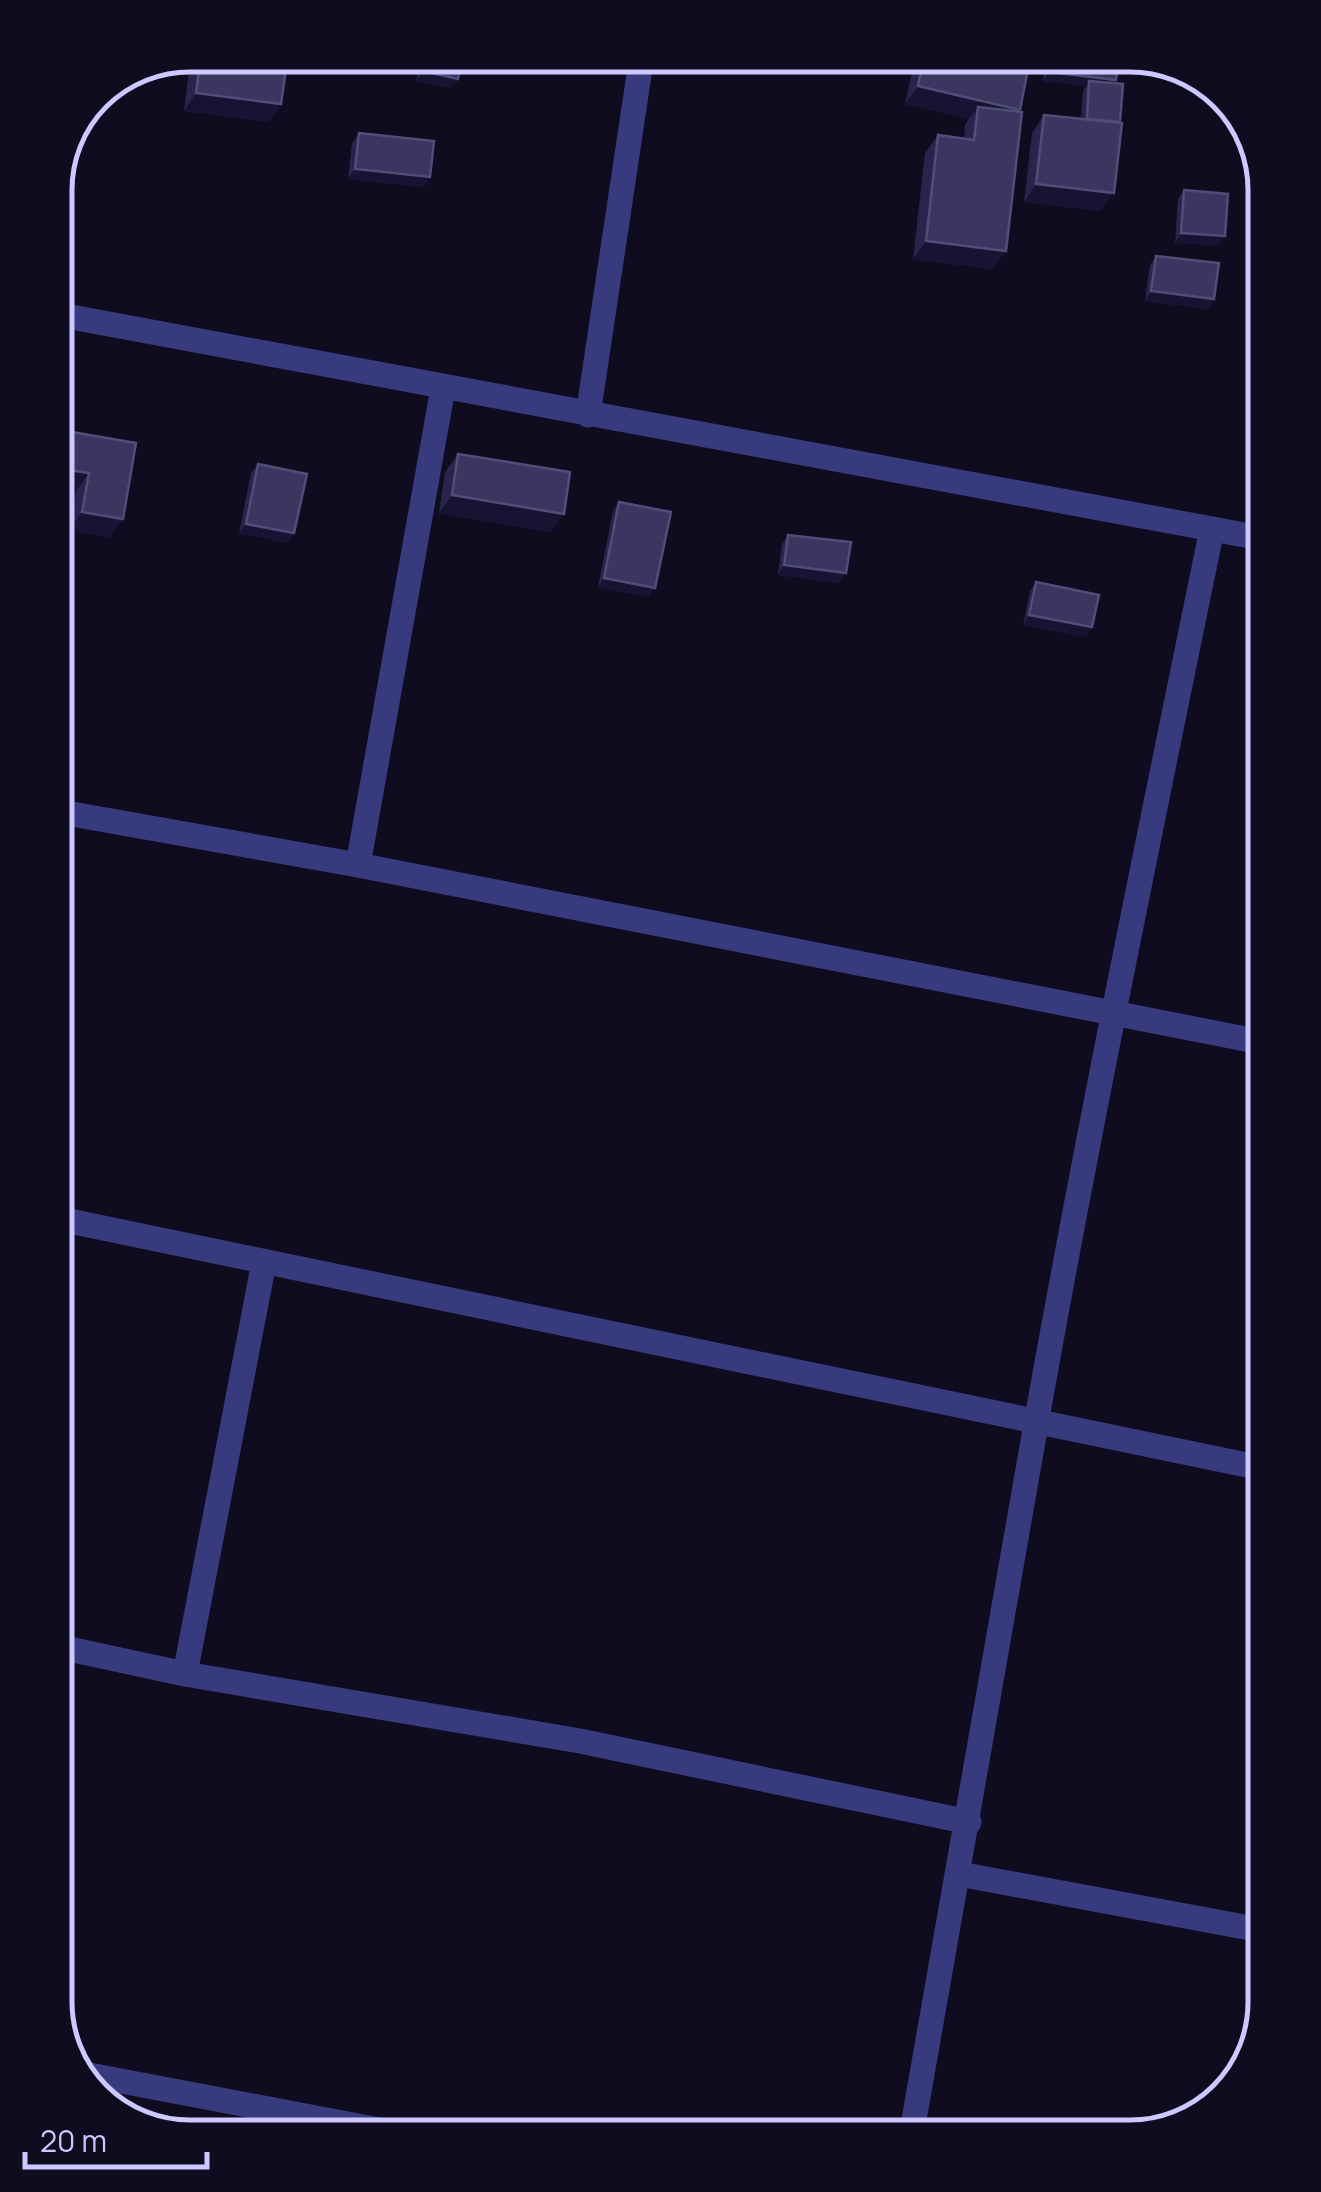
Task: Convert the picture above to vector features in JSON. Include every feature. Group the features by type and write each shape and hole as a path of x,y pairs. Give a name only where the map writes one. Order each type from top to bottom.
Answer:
{"street":[{"path":"588,415 639,72"},
{"path":"73,317 1248,536"},
{"path":"358,865 443,388"},
{"path":"914,2120 1112,1015 1212,529"},
{"path":"73,815 358,865 1248,1041"},
{"path":"72,1222 1248,1464"},
{"path":"185,1674 264,1262"},
{"path":"72,1650 185,1674 580,1741 969,1822"},
{"path":"958,1874 1248,1928"},
{"path":"114,2090 300,2119"}],"building":[{"path":"199,72 286,72 281,104 196,93"},
{"path":"428,72 459,72 458,79"},
{"path":"921,73 1027,73 1020,110 918,86"},
{"path":"1057,73 1117,73 1116,80"},
{"path":"1089,81 1123,84 1120,122 1087,119"},
{"path":"978,107 1022,112 1006,251 926,241 938,135 974,140"},
{"path":"1044,115 1122,123 1114,193 1036,184"},
{"path":"359,133 434,141 430,177 355,169"},
{"path":"1184,190 1228,194 1225,236 1181,233"},
{"path":"1156,256 1219,263 1214,299 1151,291"},
{"path":"73,432 136,443 123,519 82,512 89,473 73,471"},
{"path":"458,454 570,472 564,514 452,495"},
{"path":"258,464 307,474 294,533 246,524"},
{"path":"619,502 671,512 655,588 604,578"},
{"path":"788,535 851,542 846,573 784,565"},
{"path":"1036,582 1099,595 1092,627 1029,615"}]}
